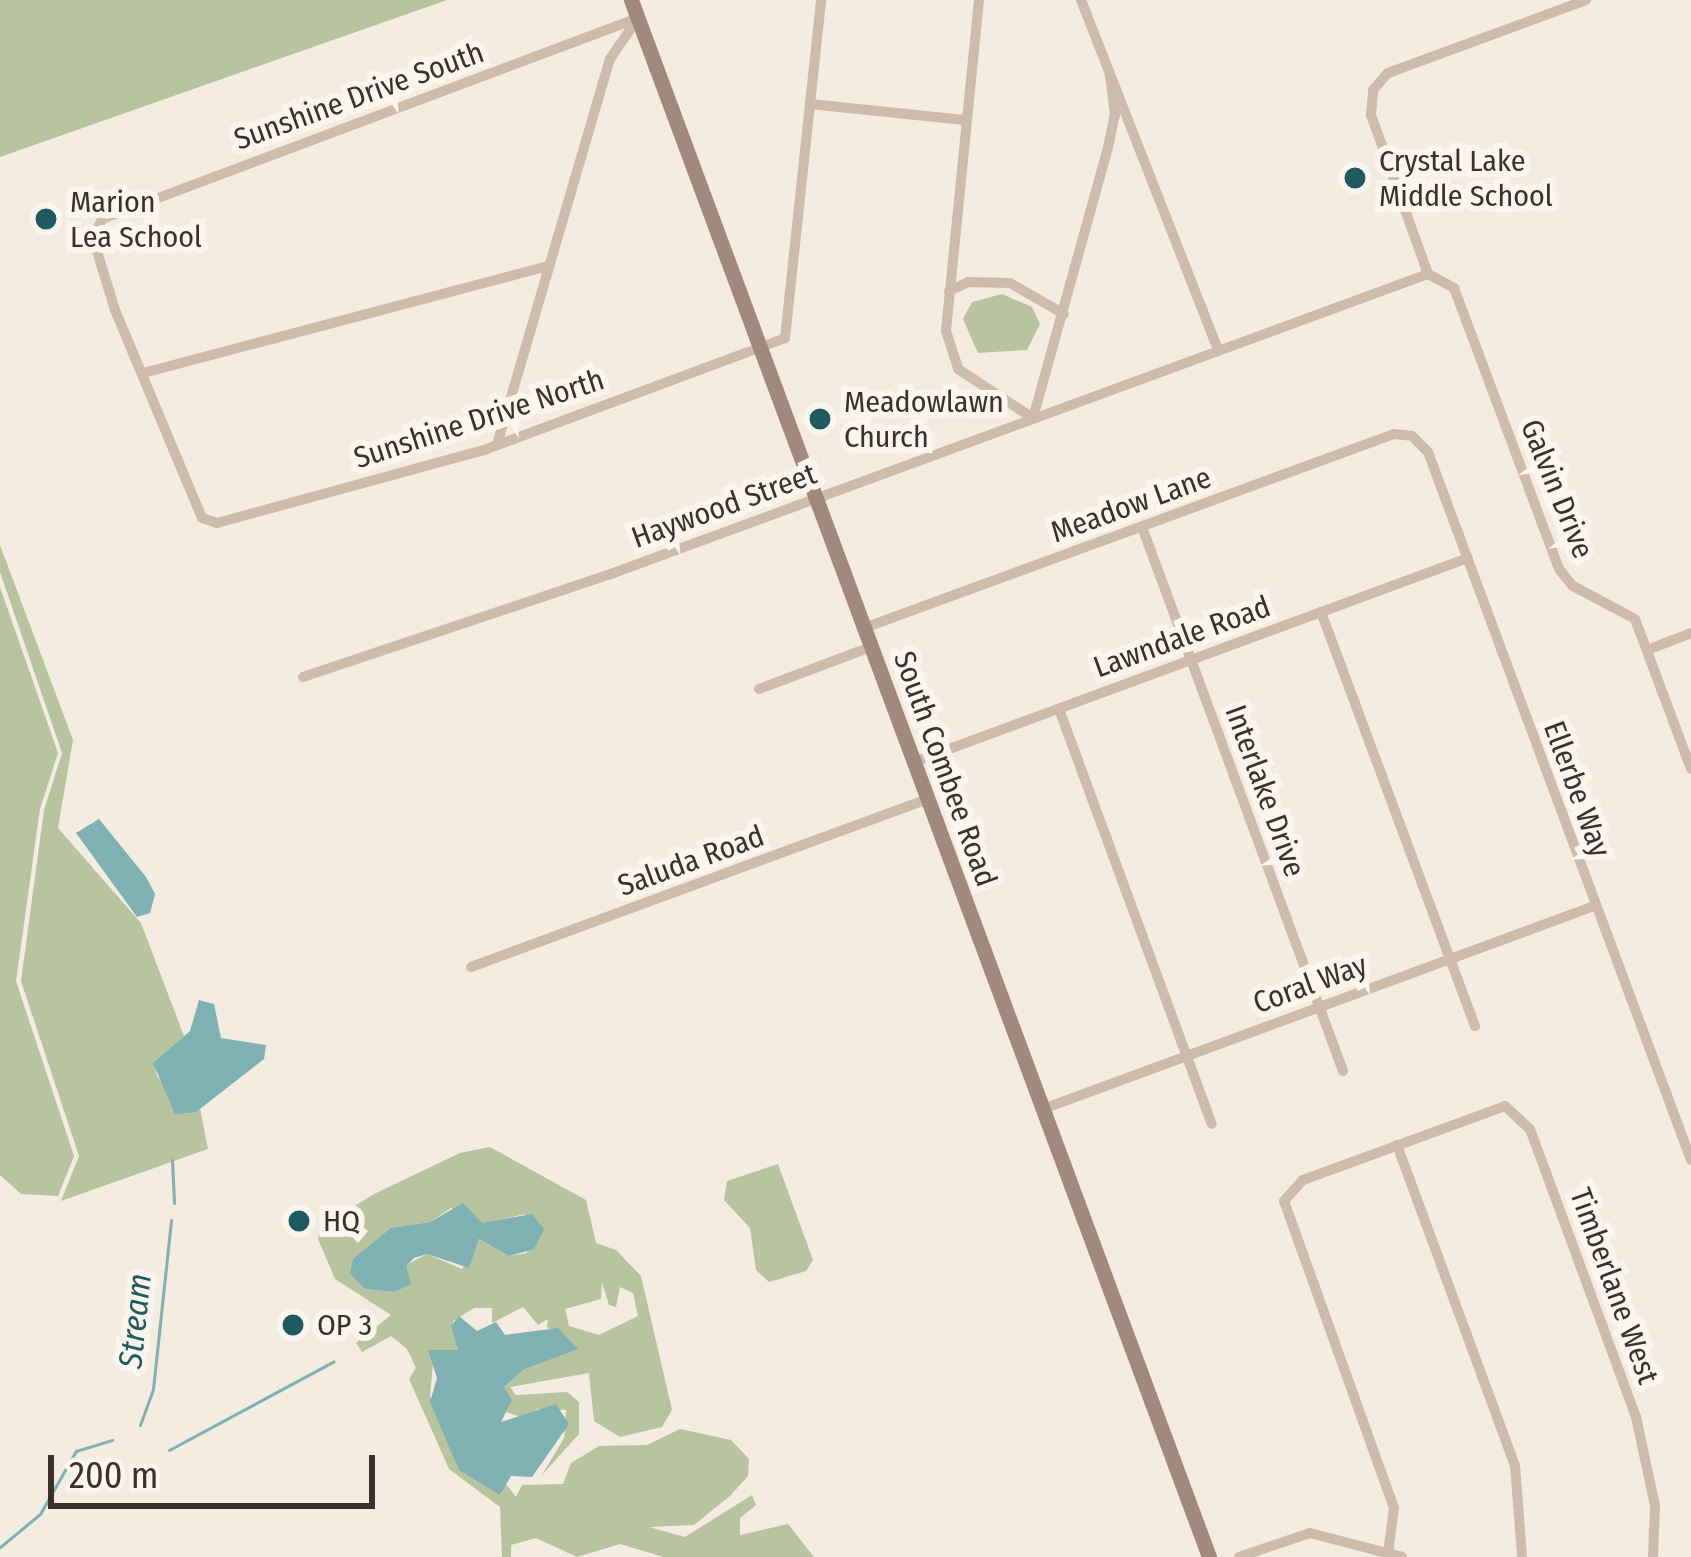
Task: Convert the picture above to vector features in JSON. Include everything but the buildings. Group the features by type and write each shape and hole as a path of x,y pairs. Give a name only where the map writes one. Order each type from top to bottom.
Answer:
{"main road":[{"name":"South Combee Road","path":"631,0 1209,1557"}],"street":[{"path":"760,347 784,338 821,0"},
{"path":"979,0 946,331 958,369 1033,418 1114,115 1110,75"},
{"path":"1081,0 1218,350"},
{"path":"1428,274 1371,115 1372,89 1388,73 1586,0"},
{"name":"Sunshine Drive South","path":"147,372 115,310 93,238 100,222 638,18"},
{"path":"497,445 610,59 638,18"},
{"path":"810,104 964,120"},
{"path":"147,372 549,266"},
{"name":"Haywood Street","path":"303,677 816,498 1428,274"},
{"name":"Galvin Drive","path":"1428,274 1454,288 1559,569 1573,586 1635,619 1691,769"},
{"path":"949,291 968,282 1010,283 1064,314"},
{"name":"Sunshine Drive North","path":"147,372 196,511 209,522 497,445 760,347"},
{"name":"Meadow Lane","path":"864,628 1394,434 1415,438"},
{"name":"Ellerbe Way","path":"1415,438 1428,452 1691,1160"},
{"name":"Interlake Drive","path":"1142,527 1343,1071"},
{"name":"Lawndale Road","path":"914,762 1468,558"},
{"path":"1322,612 1475,1026"},
{"path":"1647,650 1691,633"},
{"path":"759,688 871,647"},
{"path":"1059,709 1212,1124"},
{"name":"Saluda Road","path":"471,967 927,799"},
{"name":"Coral Way","path":"1042,1109 1594,906"},
{"name":"Timberlane West","path":"1397,1145 1496,1108 1516,1110 1537,1145 1640,1431 1654,1506 1653,1557"},
{"path":"1388,1553 1394,1508 1284,1212 1287,1192 1397,1145 1515,1465 1522,1557"},
{"path":"1239,1557 1310,1533 1402,1557"}],"green space":[{"path":"0,0 447,0 0,157"},
{"path":"1002,294 1032,307 1040,324 1027,350 978,353 963,319 972,302"},
{"path":"0,545 73,740 58,828 141,923 184,1036 154,1063 157,1076 172,1095 200,1108 208,1149 61,1201 79,1156 21,981 44,810 62,753 0,572"},
{"path":"0,587 58,753 40,809 16,981 74,1156 58,1196 21,1194 0,1175"},
{"path":"490,1147 586,1200 596,1243 616,1250 641,1276 672,1410 662,1427 620,1437 594,1421 589,1373 510,1387 516,1395 567,1392 579,1402 579,1434 542,1475 564,1438 566,1410 538,1409 524,1418 503,1411 504,1387 523,1370 577,1349 547,1327 548,1319 538,1325 523,1307 492,1323 492,1308 474,1308 453,1321 458,1351 433,1364 430,1396 459,1469 501,1494 505,1483 516,1497 522,1485 563,1484 571,1463 599,1446 647,1445 680,1429 731,1440 749,1459 748,1476 731,1495 694,1525 649,1527 685,1537 752,1495 756,1505 740,1518 740,1535 788,1524 814,1557 664,1557 620,1544 577,1557 536,1538 511,1545 511,1557 502,1557 500,1507 449,1469 409,1379 416,1368 407,1349 391,1336 362,1352 356,1343 391,1315 335,1279 318,1239 321,1227 374,1194 460,1153","holes":["451,1208 482,1224 525,1214 527,1253 509,1256 479,1239 462,1269 427,1254 406,1265 394,1292 365,1289 350,1274 392,1228 430,1222","602,1283 609,1305 616,1307 620,1287 633,1293 638,1316 599,1335 569,1326 565,1309 601,1299"]},
{"path":"778,1164 813,1260 806,1271 769,1282 756,1270 750,1228 724,1200 727,1181"}],"water":[{"path":"99,819 146,877 155,894 150,913 137,917 76,833"},
{"path":"199,1000 214,1004 221,1038 266,1045 264,1059 196,1112 175,1114 153,1063 190,1031"},
{"path":"463,1203 482,1223 532,1214 544,1229 534,1249 509,1256 479,1239 469,1268 427,1254 414,1258 406,1266 411,1284 394,1292 365,1289 350,1274 353,1259 391,1228 430,1222"},
{"path":"459,1316 477,1331 496,1322 505,1335 558,1328 578,1349 523,1370 504,1387 512,1400 501,1422 556,1404 569,1424 532,1477 511,1476 500,1495 459,1470 430,1402 437,1378 428,1350 458,1350 451,1326"}],"waterway":[{"name":"Stream","path":"172,1160 174,1203"},
{"name":"Stream","path":"140,1425 153,1389 171,1220"},
{"name":"Stream","path":"169,1450 334,1361"},
{"name":"Stream","path":"0,1547 40,1514 76,1451 112,1440"}],"place":[{"name":"Crystal Lake Middle School","path":"1355,178"},
{"name":"Marion Lea School","path":"46,219"},
{"name":"Meadowlawn Church","path":"820,419"},
{"name":"HQ","path":"299,1221"},
{"name":"OP 3","path":"293,1325"}]}
